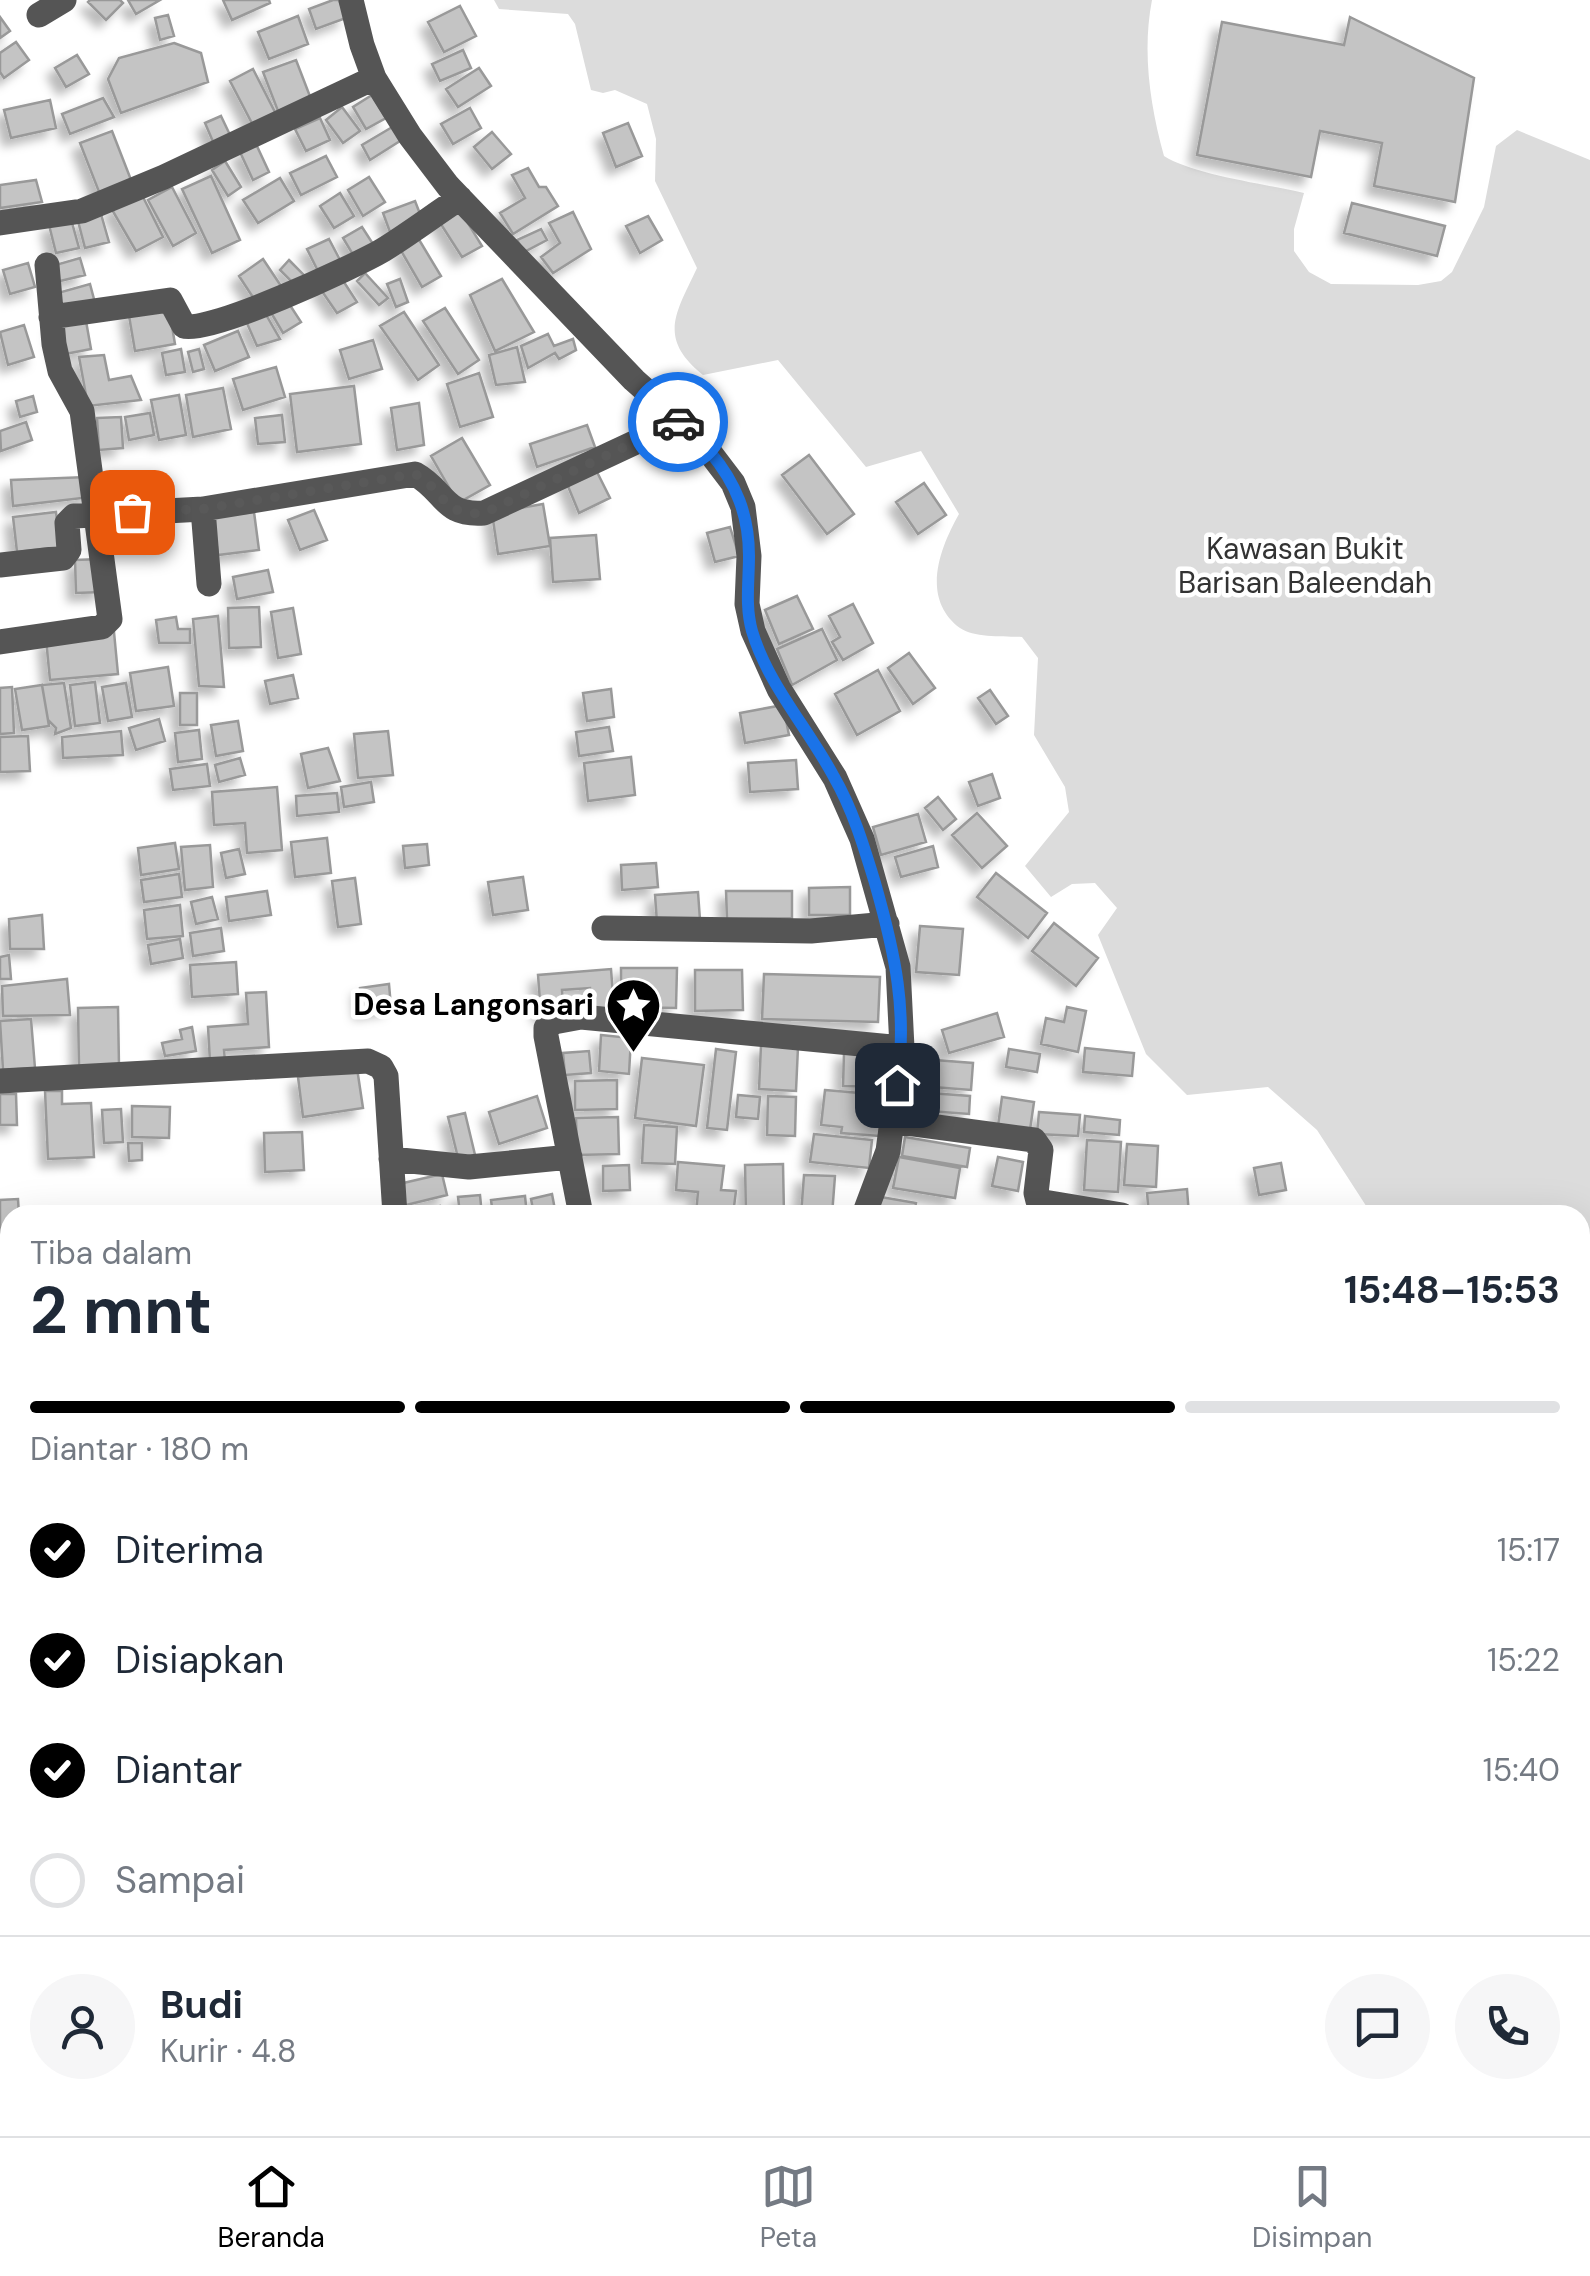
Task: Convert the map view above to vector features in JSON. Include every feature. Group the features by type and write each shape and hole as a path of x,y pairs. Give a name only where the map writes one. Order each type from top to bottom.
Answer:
{"street":[{"path":"39,15 64,0"},
{"path":"351,0 374,78 410,136 460,198 634,380 681,420 719,462 743,506 752,632 779,689 836,778 862,839 898,968 902,1048 888,1151 868,1205"},
{"path":"0,222 82,210 374,78"},
{"path":"51,317 170,300 184,326 203,328 380,251 460,198"},
{"path":"0,642 106,625 110,612 82,412 60,371 47,265"},
{"path":"0,566 63,558 69,550 69,518 203,509 415,474 430,482 445,504 464,514 484,513 681,420"},
{"path":"203,509 208,584"},
{"path":"604,928 812,932 887,924"},
{"path":"579,1205 546,1036 546,1028 554,1022 581,1017 902,1048"},
{"path":"0,1080 368,1061 382,1067 386,1076 394,1205"},
{"path":"892,1121 1034,1140 1041,1150 1038,1201 1062,1205"},
{"path":"391,1159 469,1167 570,1156"}],"green space":[{"name":"Kawasan Bukit Barisan Baleendah","path":"494,0 1152,0 1149,78 1164,156 1211,174 1304,193 1294,229 1294,251 1309,272 1331,284 1418,285 1441,281 1452,272 1484,207 1496,146 1517,130 1590,160 1590,1205 1366,1205 1317,1130 1268,1087 1187,1095 1146,1054 1098,935 1117,908 1095,883 1072,884 1051,897 1025,866 1069,812 1065,787 1034,735 1038,658 1022,637 990,636 960,628 940,602 940,557 959,514 921,451 866,467 778,360 703,375 689,362 675,337 675,324 697,268 655,181 656,139 647,104 615,90 591,90 575,24 568,14 499,9"}],"building":[{"path":"90,0 120,0 123,3 106,20"},
{"path":"128,0 160,0 136,14"},
{"path":"223,0 269,0 270,3 232,20"},
{"path":"339,0 346,18 316,29 309,9"},
{"path":"460,6 476,36 444,52 428,22"},
{"path":"168,15 174,36 160,40 155,18"},
{"path":"298,16 308,44 269,59 258,32"},
{"path":"0,17 10,31 0,38"},
{"path":"1350,17 1474,78 1455,202 1374,186 1382,143 1320,131 1311,177 1197,155 1222,22 1344,45"},
{"path":"16,42 29,60 4,78 0,72 0,53"},
{"path":"174,43 201,53 208,82 121,113 108,79 119,58"},
{"path":"463,50 471,68 440,81 432,64"},
{"path":"77,55 89,74 66,87 55,68"},
{"path":"296,60 311,99 278,111 263,72"},
{"path":"479,68 491,86 458,107 446,89"},
{"path":"253,69 279,120 256,131 230,81"},
{"path":"372,95 386,118 366,129 353,107"},
{"path":"103,98 114,117 70,134 62,114"},
{"path":"50,100 56,128 11,138 4,110"},
{"path":"342,107 360,131 343,143 326,120"},
{"path":"470,108 481,128 453,144 441,124"},
{"path":"221,116 231,137 214,144 205,123"},
{"path":"320,118 330,140 306,151 295,129"},
{"path":"628,123 642,156 616,167 603,133"},
{"path":"394,126 400,141 370,160 362,145"},
{"path":"112,131 133,185 101,197 80,143"},
{"path":"492,132 511,154 492,169 474,147"},
{"path":"256,144 269,172 253,180 240,152"},
{"path":"326,156 337,177 301,195 290,173"},
{"path":"225,161 241,187 228,196 212,170"},
{"path":"528,168 539,187 546,187 558,206 513,234 500,213 525,198 512,175"},
{"path":"211,176 240,240 212,253 182,189"},
{"path":"369,177 385,202 363,216 348,190"},
{"path":"280,178 294,201 258,223 243,200"},
{"path":"36,180 42,202 0,208 0,185"},
{"path":"172,187 196,233 173,246 148,200"},
{"path":"141,193 163,237 136,251 111,208"},
{"path":"340,193 354,216 334,228 320,206"},
{"path":"415,201 422,219 390,232 383,213"},
{"path":"1352,203 1445,226 1437,256 1344,233"},
{"path":"457,205 482,246 462,257 435,215"},
{"path":"573,212 591,249 553,273 541,257 560,243 549,223"},
{"path":"101,214 109,242 85,248 78,221"},
{"path":"648,216 662,240 640,253 626,226"},
{"path":"71,219 79,248 56,253 49,225"},
{"path":"362,227 375,247 355,258 343,238"},
{"path":"541,229 547,240 524,252 517,240"},
{"path":"418,238 441,276 422,287 400,249"},
{"path":"329,239 340,260 318,271 307,249"},
{"path":"80,258 85,275 56,282 52,266"},
{"path":"263,259 283,289 258,305 239,276"},
{"path":"289,260 305,276 292,282 280,270"},
{"path":"28,263 35,287 10,294 3,270"},
{"path":"365,273 388,298 379,305 357,281"},
{"path":"340,276 357,302 337,313 319,287"},
{"path":"400,279 408,302 396,307 387,284"},
{"path":"502,279 534,332 495,351 470,295"},
{"path":"90,284 95,303 59,313 54,294"},
{"path":"284,296 301,322 283,333 266,304"},
{"path":"168,303 175,344 135,351 128,310"},
{"path":"445,308 479,360 458,374 423,321"},
{"path":"404,312 439,365 418,380 380,326"},
{"path":"265,313 280,339 257,346 246,321"},
{"path":"86,321 91,349 60,355 55,326"},
{"path":"24,325 34,357 8,365 0,332"},
{"path":"238,331 249,357 215,371 204,345"},
{"path":"548,334 554,346 573,339 576,350 559,359 555,353 528,368 521,346"},
{"path":"373,340 382,369 349,379 340,350"},
{"path":"517,347 525,382 496,385 489,355"},
{"path":"181,349 185,372 166,375 162,353"},
{"path":"199,349 204,369 193,372 188,352"},
{"path":"104,355 109,380 131,376 141,400 88,406 79,357"},
{"path":"276,367 285,397 243,410 233,379"},
{"path":"479,373 493,417 460,427 447,384"},
{"path":"354,386 361,444 297,452 290,394"},
{"path":"223,388 231,429 193,437 186,395"},
{"path":"179,395 186,435 159,440 151,400"},
{"path":"33,396 37,412 20,417 16,401"},
{"path":"419,403 424,445 397,450 391,408"},
{"path":"150,413 154,435 129,440 125,417"},
{"path":"282,415 285,442 258,444 255,418"},
{"path":"121,417 123,448 99,450 97,418"},
{"path":"26,422 32,440 1,451 0,431"},
{"path":"587,425 595,447 537,467 530,444"},
{"path":"462,438 490,485 458,503 431,456"},
{"path":"809,455 854,514 827,534 782,475"},
{"path":"595,468 610,498 579,513 565,479"},
{"path":"87,477 91,497 13,506 11,480"},
{"path":"924,483 946,515 918,534 896,502"},
{"path":"543,504 550,546 498,554 492,513"},
{"path":"314,510 327,540 300,550 288,520"},
{"path":"56,512 60,547 17,552 13,517"},
{"path":"254,512 259,550 218,555 213,517"},
{"path":"730,527 739,556 715,562 707,533"},
{"path":"596,535 600,579 553,582 550,538"},
{"path":"101,559 103,592 76,593 75,560"},
{"path":"268,570 273,592 237,599 233,577"},
{"path":"797,596 813,629 779,644 765,610"},
{"path":"853,604 873,643 843,660 832,642 840,637 829,616"},
{"path":"259,607 261,647 229,648 228,608"},
{"path":"293,608 301,654 278,658 271,612"},
{"path":"218,616 224,687 199,686 193,619"},
{"path":"176,617 178,629 190,629 190,643 159,643 156,620"},
{"path":"822,629 837,660 792,685 777,649"},
{"path":"114,632 118,674 50,680 46,639"},
{"path":"909,653 935,688 913,704 888,668"},
{"path":"168,667 174,706 136,711 130,673"},
{"path":"878,670 900,711 857,735 835,694"},
{"path":"293,675 298,698 270,704 265,681"},
{"path":"95,682 100,723 75,726 70,685"},
{"path":"64,683 71,728 55,734 56,728 48,720 42,685"},
{"path":"126,683 132,717 108,721 102,687"},
{"path":"42,685 49,726 22,730 15,689"},
{"path":"12,687 14,733 0,734 0,688"},
{"path":"611,689 614,717 587,721 583,693"},
{"path":"990,690 1008,716 996,724 978,698"},
{"path":"180,693 197,693 197,725 180,725"},
{"path":"783,705 789,735 745,743 740,713"},
{"path":"159,719 165,741 136,750 129,728"},
{"path":"238,721 243,751 216,756 211,725"},
{"path":"609,727 613,751 579,756 576,732"},
{"path":"199,730 202,759 178,762 175,733"},
{"path":"121,731 123,755 63,758 62,737"},
{"path":"388,731 393,775 358,778 354,734"},
{"path":"28,736 30,771 0,772 0,737"},
{"path":"328,748 340,781 308,788 301,754"},
{"path":"631,757 635,795 588,801 584,763"},
{"path":"240,758 245,775 219,782 215,765"},
{"path":"796,760 798,789 750,792 748,763"},
{"path":"207,764 210,786 173,790 170,769"},
{"path":"992,774 1000,798 978,806 969,782"},
{"path":"371,782 374,802 344,807 341,787"},
{"path":"277,787 282,850 247,853 245,823 214,825 212,792"},
{"path":"337,793 339,812 297,816 296,796"},
{"path":"938,797 956,819 943,830 925,808"},
{"path":"977,813 1007,846 982,868 952,835"},
{"path":"918,814 926,842 881,855 873,827"},
{"path":"327,838 331,873 295,877 291,842"},
{"path":"175,843 179,869 141,875 138,848"},
{"path":"427,844 429,865 405,868 403,846"},
{"path":"210,845 213,887 185,890 181,847"},
{"path":"933,846 938,867 901,877 895,857"},
{"path":"239,849 245,874 226,878 221,853"},
{"path":"656,863 658,887 622,890 621,865"},
{"path":"996,873 1047,913 1028,938 977,897"},
{"path":"179,874 182,897 144,902 141,880"},
{"path":"523,877 528,910 493,915 488,882"},
{"path":"355,878 361,924 338,927 332,881"},
{"path":"850,887 850,915 809,915 809,888"},
{"path":"267,891 271,915 229,921 226,897"},
{"path":"726,891 792,891 792,918 727,919"},
{"path":"698,892 700,920 657,923 655,895"},
{"path":"212,897 218,919 196,924 191,902"},
{"path":"180,905 183,936 147,939 144,910"},
{"path":"42,915 44,949 10,949 9,919"},
{"path":"1054,923 1098,958 1076,986 1032,951"},
{"path":"920,926 963,929 959,975 916,972"},
{"path":"221,928 224,951 193,956 190,933"},
{"path":"180,939 183,958 151,964 148,945"},
{"path":"9,955 11,979 0,979 0,957"},
{"path":"236,962 238,994 192,997 190,965"},
{"path":"621,968 677,968 676,1008 621,1007"},
{"path":"611,969 614,1008 592,1010 590,988 562,990 564,1013 541,1015 538,975"},
{"path":"695,970 742,970 743,1010 695,1011"},
{"path":"764,974 880,977 878,1022 762,1019"},
{"path":"67,979 70,1015 3,1016 2,986"},
{"path":"389,984 391,1007 362,1011 360,988"},
{"path":"266,992 269,1047 224,1050 225,1061 210,1062 208,1027 248,1024 246,993"},
{"path":"118,1007 119,1066 79,1067 78,1008"},
{"path":"1067,1007 1086,1011 1078,1052 1041,1044 1046,1018 1064,1022"},
{"path":"997,1013 1004,1037 949,1053 942,1030"},
{"path":"31,1019 35,1068 3,1070 0,1021"},
{"path":"192,1027 196,1051 165,1056 162,1043 182,1039 180,1030"},
{"path":"601,1035 631,1038 629,1074 599,1071"},
{"path":"761,1045 798,1047 796,1091 759,1089"},
{"path":"1085,1048 1134,1053 1132,1076 1083,1072"},
{"path":"716,1049 736,1052 727,1130 707,1128"},
{"path":"1009,1049 1040,1054 1037,1072 1006,1067"},
{"path":"589,1051 591,1073 565,1075 563,1053"},
{"path":"844,1052 879,1053 877,1087 843,1086"},
{"path":"642,1058 704,1065 696,1126 635,1118"},
{"path":"922,1059 973,1063 971,1090 920,1086"},
{"path":"357,1068 363,1108 303,1117 298,1077"},
{"path":"617,1080 617,1109 575,1110 575,1081"},
{"path":"825,1090 883,1095 879,1136 841,1133 842,1127 821,1125"},
{"path":"45,1091 62,1091 62,1104 91,1103 94,1157 48,1159"},
{"path":"916,1092 970,1096 969,1114 915,1110"},
{"path":"0,1094 16,1094 17,1125 0,1125"},
{"path":"738,1095 760,1097 758,1119 736,1117"},
{"path":"537,1096 547,1128 499,1144 489,1112"},
{"path":"768,1096 796,1097 795,1136 767,1135"},
{"path":"1002,1097 1034,1102 1030,1130 998,1126"},
{"path":"132,1106 170,1107 169,1138 132,1137"},
{"path":"121,1109 123,1142 104,1143 102,1110"},
{"path":"1039,1112 1080,1115 1078,1136 1037,1134"},
{"path":"465,1113 476,1159 459,1162 448,1117"},
{"path":"1085,1116 1120,1120 1119,1135 1084,1132"},
{"path":"618,1117 619,1154 577,1155 576,1118"},
{"path":"644,1125 677,1127 675,1164 642,1163"},
{"path":"302,1132 304,1170 265,1172 264,1133"},
{"path":"814,1134 872,1140 869,1168 810,1162"},
{"path":"905,1137 970,1148 967,1167 902,1156"},
{"path":"1087,1140 1121,1142 1118,1192 1084,1190"},
{"path":"128,1143 142,1143 142,1160 129,1161"},
{"path":"1127,1144 1158,1146 1156,1187 1124,1185"},
{"path":"899,1157 960,1168 955,1198 893,1188"},
{"path":"998,1157 1023,1162 1018,1191 992,1186"},
{"path":"678,1162 724,1166 721,1190 736,1191 734,1205 697,1205 698,1192 676,1190"},
{"path":"1281,1163 1286,1190 1259,1195 1254,1168"},
{"path":"783,1164 784,1205 746,1205 745,1165"},
{"path":"629,1165 630,1190 603,1191 603,1166"},
{"path":"442,1174 447,1195 402,1205 399,1184"},
{"path":"804,1175 835,1176 833,1205 802,1205"},
{"path":"1187,1189 1188,1205 1148,1205 1147,1193"},
{"path":"552,1194 554,1205 532,1205 531,1199"},
{"path":"480,1195 481,1205 459,1205 458,1197"},
{"path":"525,1196 526,1205 492,1205 491,1200"},
{"path":"881,1197 916,1203 916,1205 880,1205"},
{"path":"18,1199 18,1205 0,1205 0,1200"}],"way so far":[{"path":"132,512 203,509 415,474 430,482 445,504 464,514 484,513 678,422"}],"place":[{"name":"Desa Langonsari","path":"633,1054"}],"route":[{"path":"678,422 681,420 698,437 733,483 748,533 747,604 752,632 779,689 836,778 862,839 898,968 902,1048 897,1085"}]}
